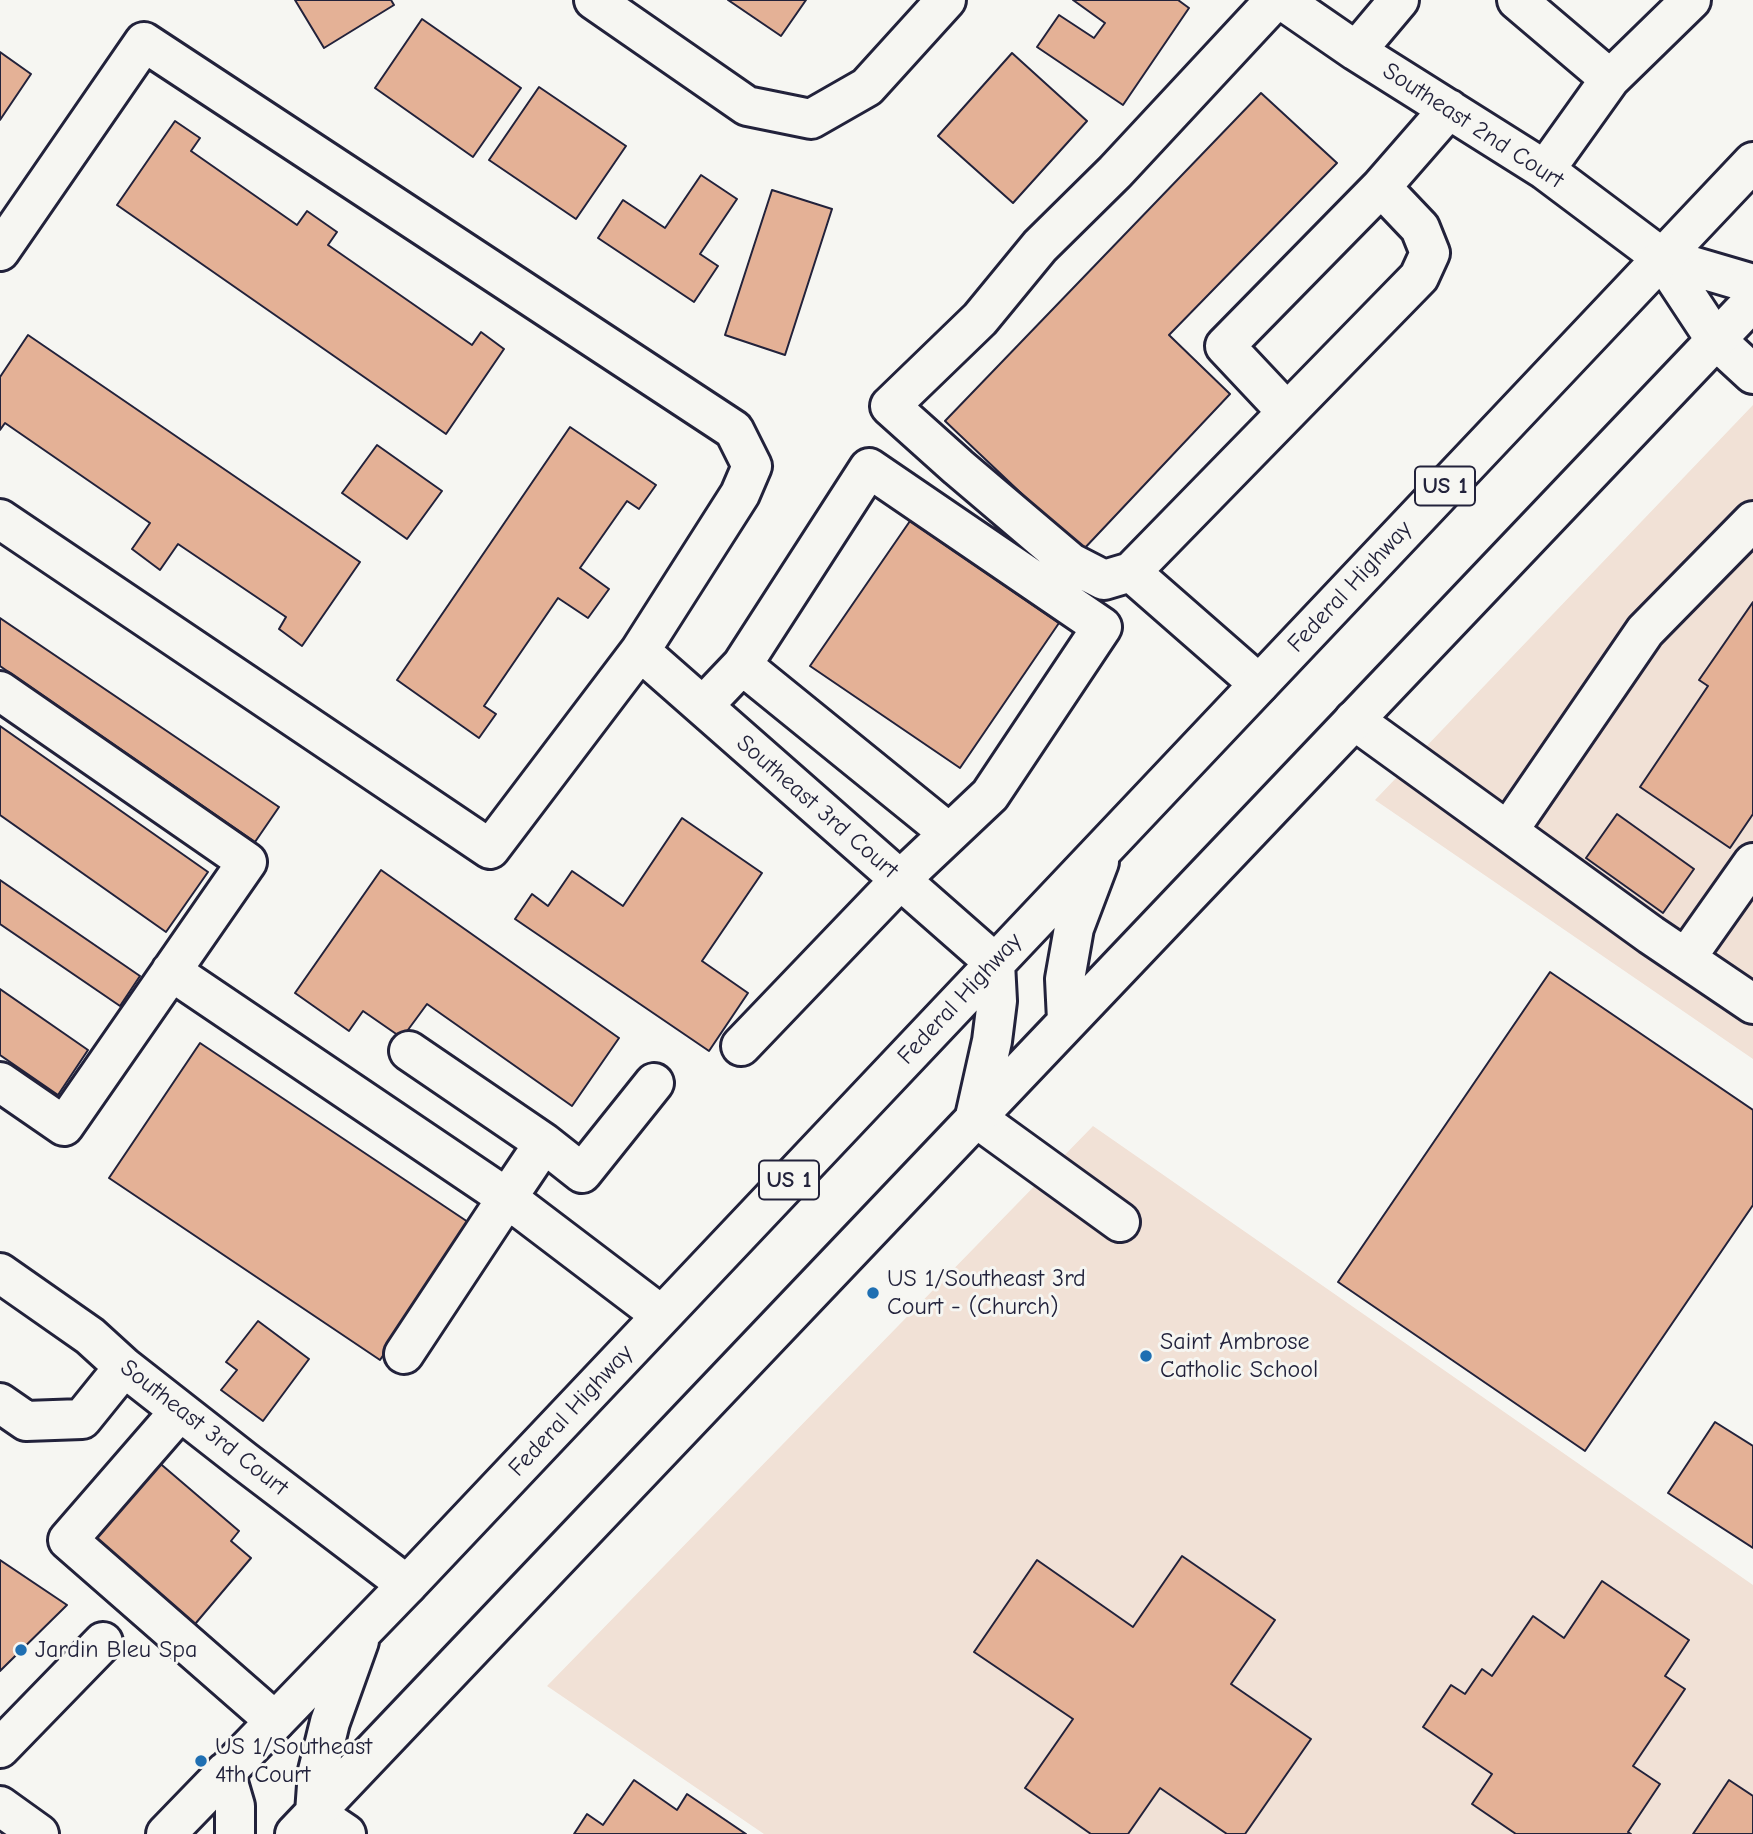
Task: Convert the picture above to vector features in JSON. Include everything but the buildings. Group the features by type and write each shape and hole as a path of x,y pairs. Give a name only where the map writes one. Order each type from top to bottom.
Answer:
{"main road":[{"path":"594,0 747,106 811,119 867,87 946,0"},
{"path":"1356,51 1399,0"},
{"path":"1517,0 1610,79"},
{"path":"1545,170 1610,79 1690,0"},
{"path":"1287,2 1040,246 980,319 890,405 1071,563 1104,580 1131,572 1419,277 1430,253 1420,228 1381,187"},
{"name":"Southeast 2nd Court","path":"1287,2 1356,51 1545,170 1661,257"},
{"path":"0,251 144,42 734,430 752,466 740,494 640,651 490,849 0,519"},
{"path":"1287,412 1225,346 1381,187 1449,109"},
{"name":"Federal Highway","path":"166,1834 407,1585 1753,162"},
{"path":"1661,257 1753,284"},
{"path":"1661,257 1715,339 1753,374"},
{"path":"305,1824 1753,301"},
{"path":"703,706 742,665 869,468 1102,627 990,795 900,880 741,1046"},
{"path":"1508,831 1645,632 1753,521"},
{"path":"1131,572 1259,684"},
{"name":"Southeast 3rd Court","path":"640,651 995,963"},
{"path":"742,665 949,833"},
{"path":"0,691 247,862 64,1126 0,1082"},
{"path":"1354,720 1753,1003"},
{"path":"1068,1020 1065,979 1074,928 1106,844"},
{"path":"1686,958 1753,863"},
{"path":"975,1117 997,1001 995,963"},
{"path":"171,971 507,1198 661,1315"},
{"path":"409,1051 582,1172 654,1083"},
{"path":"975,1117 1120,1222"},
{"path":"404,1354 544,1143"},
{"name":"Southeast 3rd Court","path":"0,1273 90,1336 180,1411 407,1585"},
{"path":"0,1403 26,1421 82,1419 124,1367"},
{"path":"180,1411 68,1539 275,1721"},
{"path":"305,1824 330,1721 364,1629"},
{"path":"0,1748 103,1642"},
{"path":"225,1773 235,1806 235,1834"},
{"path":"0,1806 39,1834"},
{"path":"305,1824 346,1834"}],"shaded area":[{"path":"1753,405 1753,1059 1375,800"},
{"name":"Saint Ambrose Catholic School","path":"1093,1126 1753,1585 1753,1834 764,1834 547,1686"}],"place":[{"name":"US 1/Southeast 3rd Court - (Church)","path":"873,1293"},
{"name":"Saint Ambrose Catholic School","path":"1146,1356"},
{"name":"Jardin Bleu Spa","path":"21,1650"},
{"name":"US 1/Southeast 4th Court","path":"201,1761"}]}
